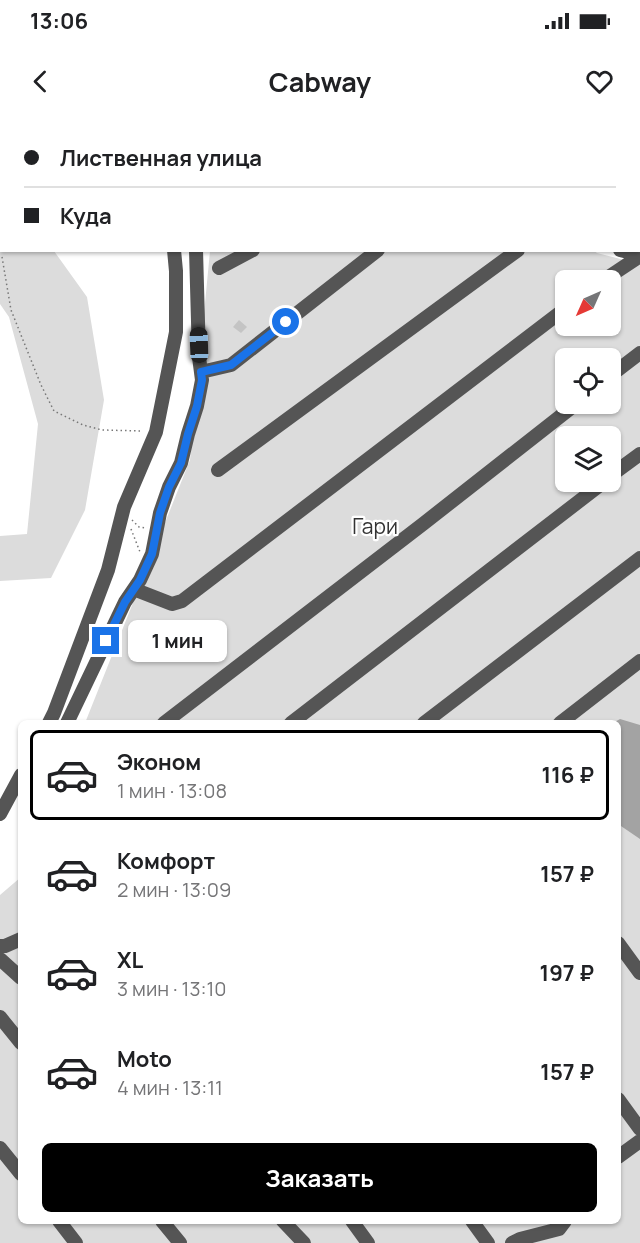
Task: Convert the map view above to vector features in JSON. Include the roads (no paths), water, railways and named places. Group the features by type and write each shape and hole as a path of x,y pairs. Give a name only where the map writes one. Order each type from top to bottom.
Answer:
{"street":[{"path":"50,720 108,570 123,510 156,432 176,332 174,252"},
{"path":"68,720 125,602 140,580 152,554 169,487 181,463 197,406 202,380 196,252"},
{"path":"219,268 249,252"},
{"path":"201,372 231,365 375,252"},
{"path":"218,470 515,252"},
{"path":"618,270 640,255"},
{"path":"136,590 172,604 182,601 555,316"},
{"path":"621,368 640,353"},
{"path":"168,720 563,414"},
{"path":"621,468 640,454"},
{"path":"295,720 591,492"},
{"path":"428,720 640,558"},
{"path":"564,720 640,661"},
{"path":"0,814 18,781"},
{"path":"0,946 18,940"},
{"path":"621,947 640,973"},
{"path":"0,959 18,975"},
{"path":"0,1017 18,1039"},
{"path":"621,1104 640,1129"},
{"path":"621,1155 640,1141"},
{"path":"0,1148 18,1170"},
{"path":"61,1224 76,1243"},
{"path":"164,1224 180,1243"},
{"path":"286,1224 304,1243"},
{"path":"354,1224 368,1243"},
{"path":"474,1224 488,1243"},
{"path":"512,1243 559,1229 563,1224"}],"park label":[{"name":"Гари","path":"375,527"}]}
